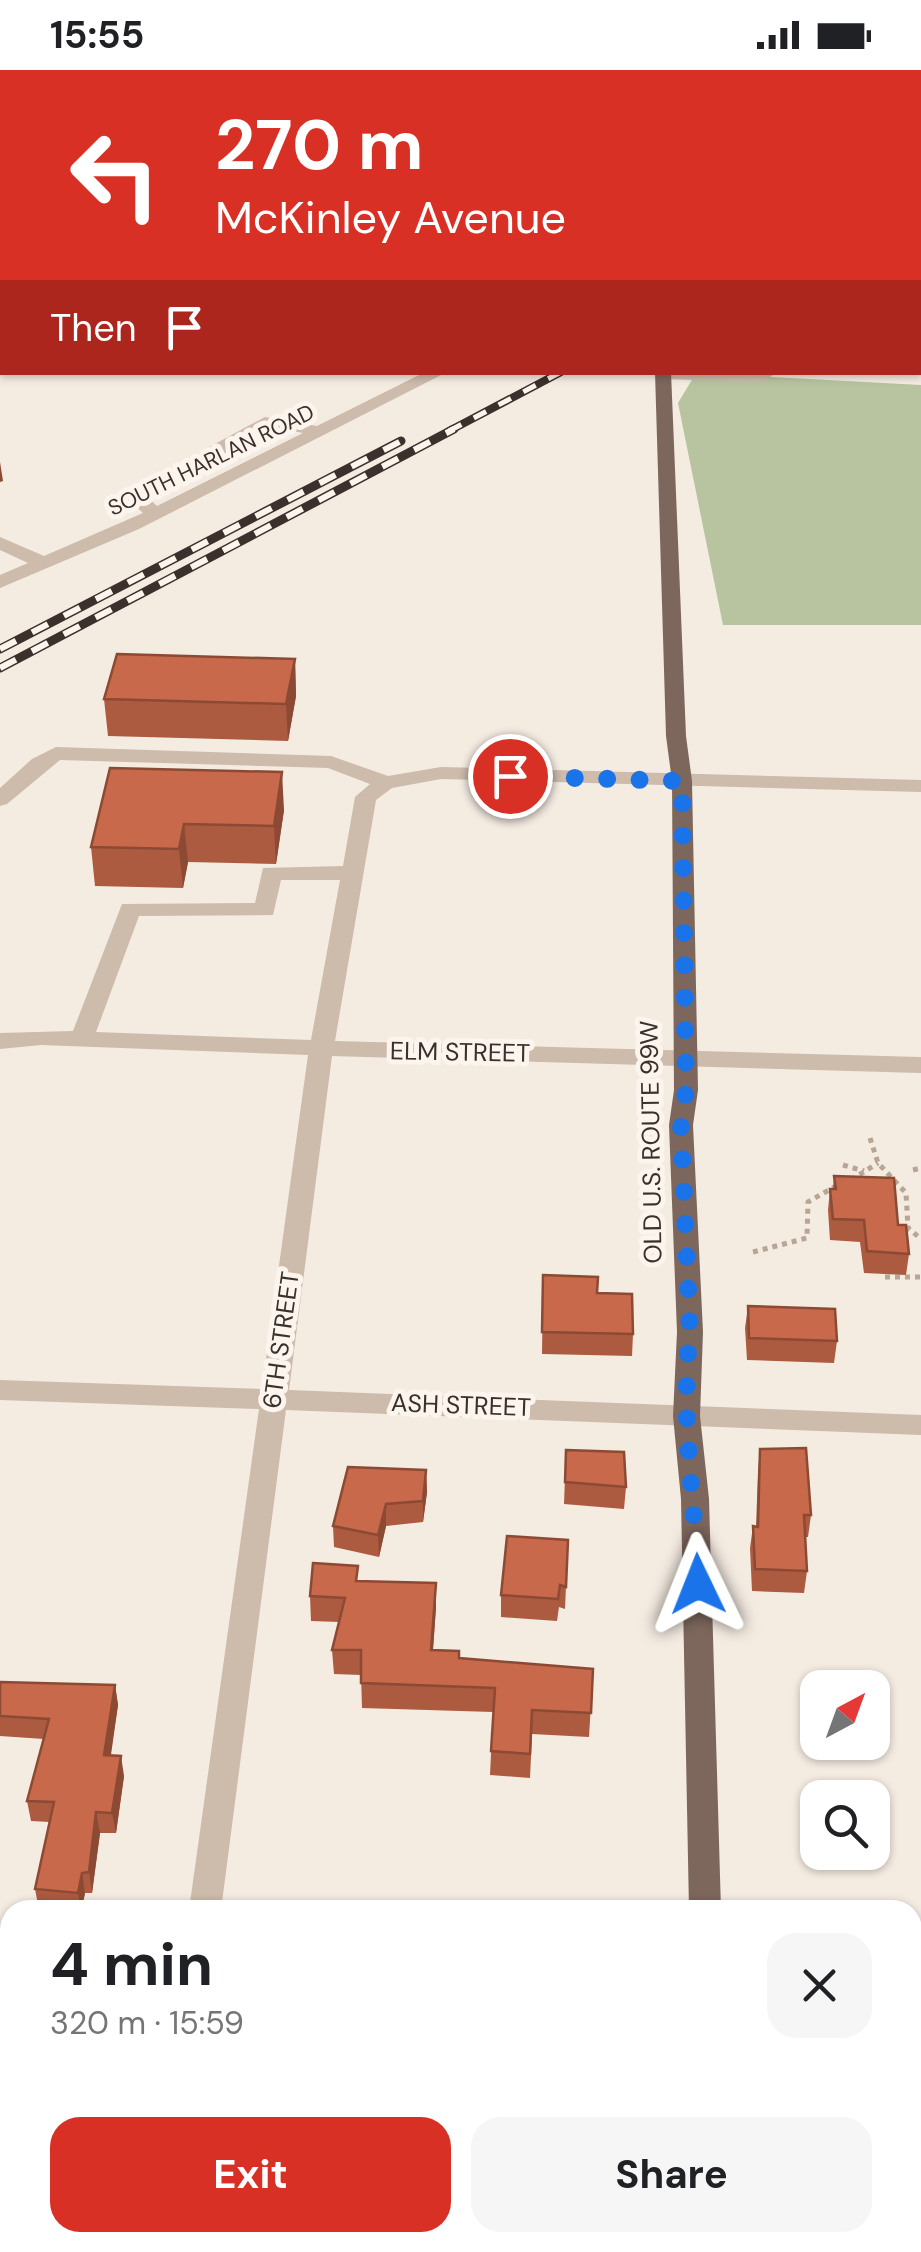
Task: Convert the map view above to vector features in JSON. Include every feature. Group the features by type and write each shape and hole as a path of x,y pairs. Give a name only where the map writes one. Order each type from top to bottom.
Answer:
{"main road":[{"name":"OLD U.S. ROUTE 99W","path":"662,375 676,736 682,781 685,1055 681,1125 690,1332 687,1419 695,1498 705,1900"}],"street":[{"name":"SOUTH HARLAN ROAD","path":"0,582 155,514 433,375"},
{"path":"712,375 765,375"},
{"path":"155,514 134,495 271,421 320,432"},
{"path":"0,544 44,564"},
{"path":"0,800 39,763 56,753 331,762 386,783 441,773 921,786"},
{"name":"6TH STREET","path":"205,1900 321,1051 366,797 386,783"},
{"path":"82,1039 130,909 264,910 271,873 352,873"},
{"name":"ELM STREET","path":"0,1041 41,1037 321,1051 685,1055 921,1065"},
{"name":"ASH STREET","path":"0,1390 272,1406"},
{"name":"ASH STREET","path":"0,1403 272,1406 921,1425"}],"path":[{"path":"870,1138 878,1163 903,1188 908,1228 921,1238"},
{"path":"753,1252 806,1238 808,1202 878,1163"},
{"path":"843,1165 864,1171"},
{"path":"885,1277 921,1277"}],"green space":[{"path":"695,375 921,385 921,625 723,625 678,403"}],"building":[{"path":"117,654 295,659 286,704 104,699"},
{"path":"110,768 282,772 274,826 184,824 179,849 91,847"},
{"path":"834,1176 894,1178 898,1225 906,1225 909,1254 867,1251 864,1220 833,1219 830,1189 836,1189"},
{"path":"543,1275 598,1277 597,1293 632,1294 633,1334 542,1332"},
{"path":"748,1306 835,1309 837,1341 749,1338"},
{"path":"806,1448 811,1515 804,1515 807,1571 755,1569 753,1526 758,1527 760,1449"},
{"path":"566,1450 624,1452 626,1487 565,1482"},
{"path":"348,1467 426,1470 423,1501 386,1504 378,1535 333,1526"},
{"path":"507,1536 568,1540 566,1587 560,1585 558,1599 501,1595"},
{"path":"313,1563 358,1566 356,1581 436,1583 431,1650 459,1651 459,1658 593,1669 591,1713 532,1710 530,1754 491,1751 495,1688 361,1683 361,1650 332,1650 345,1598 310,1596"},
{"path":"0,1682 115,1685 104,1755 121,1756 112,1813 96,1812 89,1872 82,1873 78,1893 35,1889 54,1802 27,1801 49,1719 0,1716"}],"railway":[{"path":"449,431 555,375"},
{"path":"0,668 454,429"},
{"path":"0,649 401,441"}],"route":[{"path":"510,776 682,781 686,1090 681,1125 690,1332 686,1366 688,1426 698,1584"}]}
